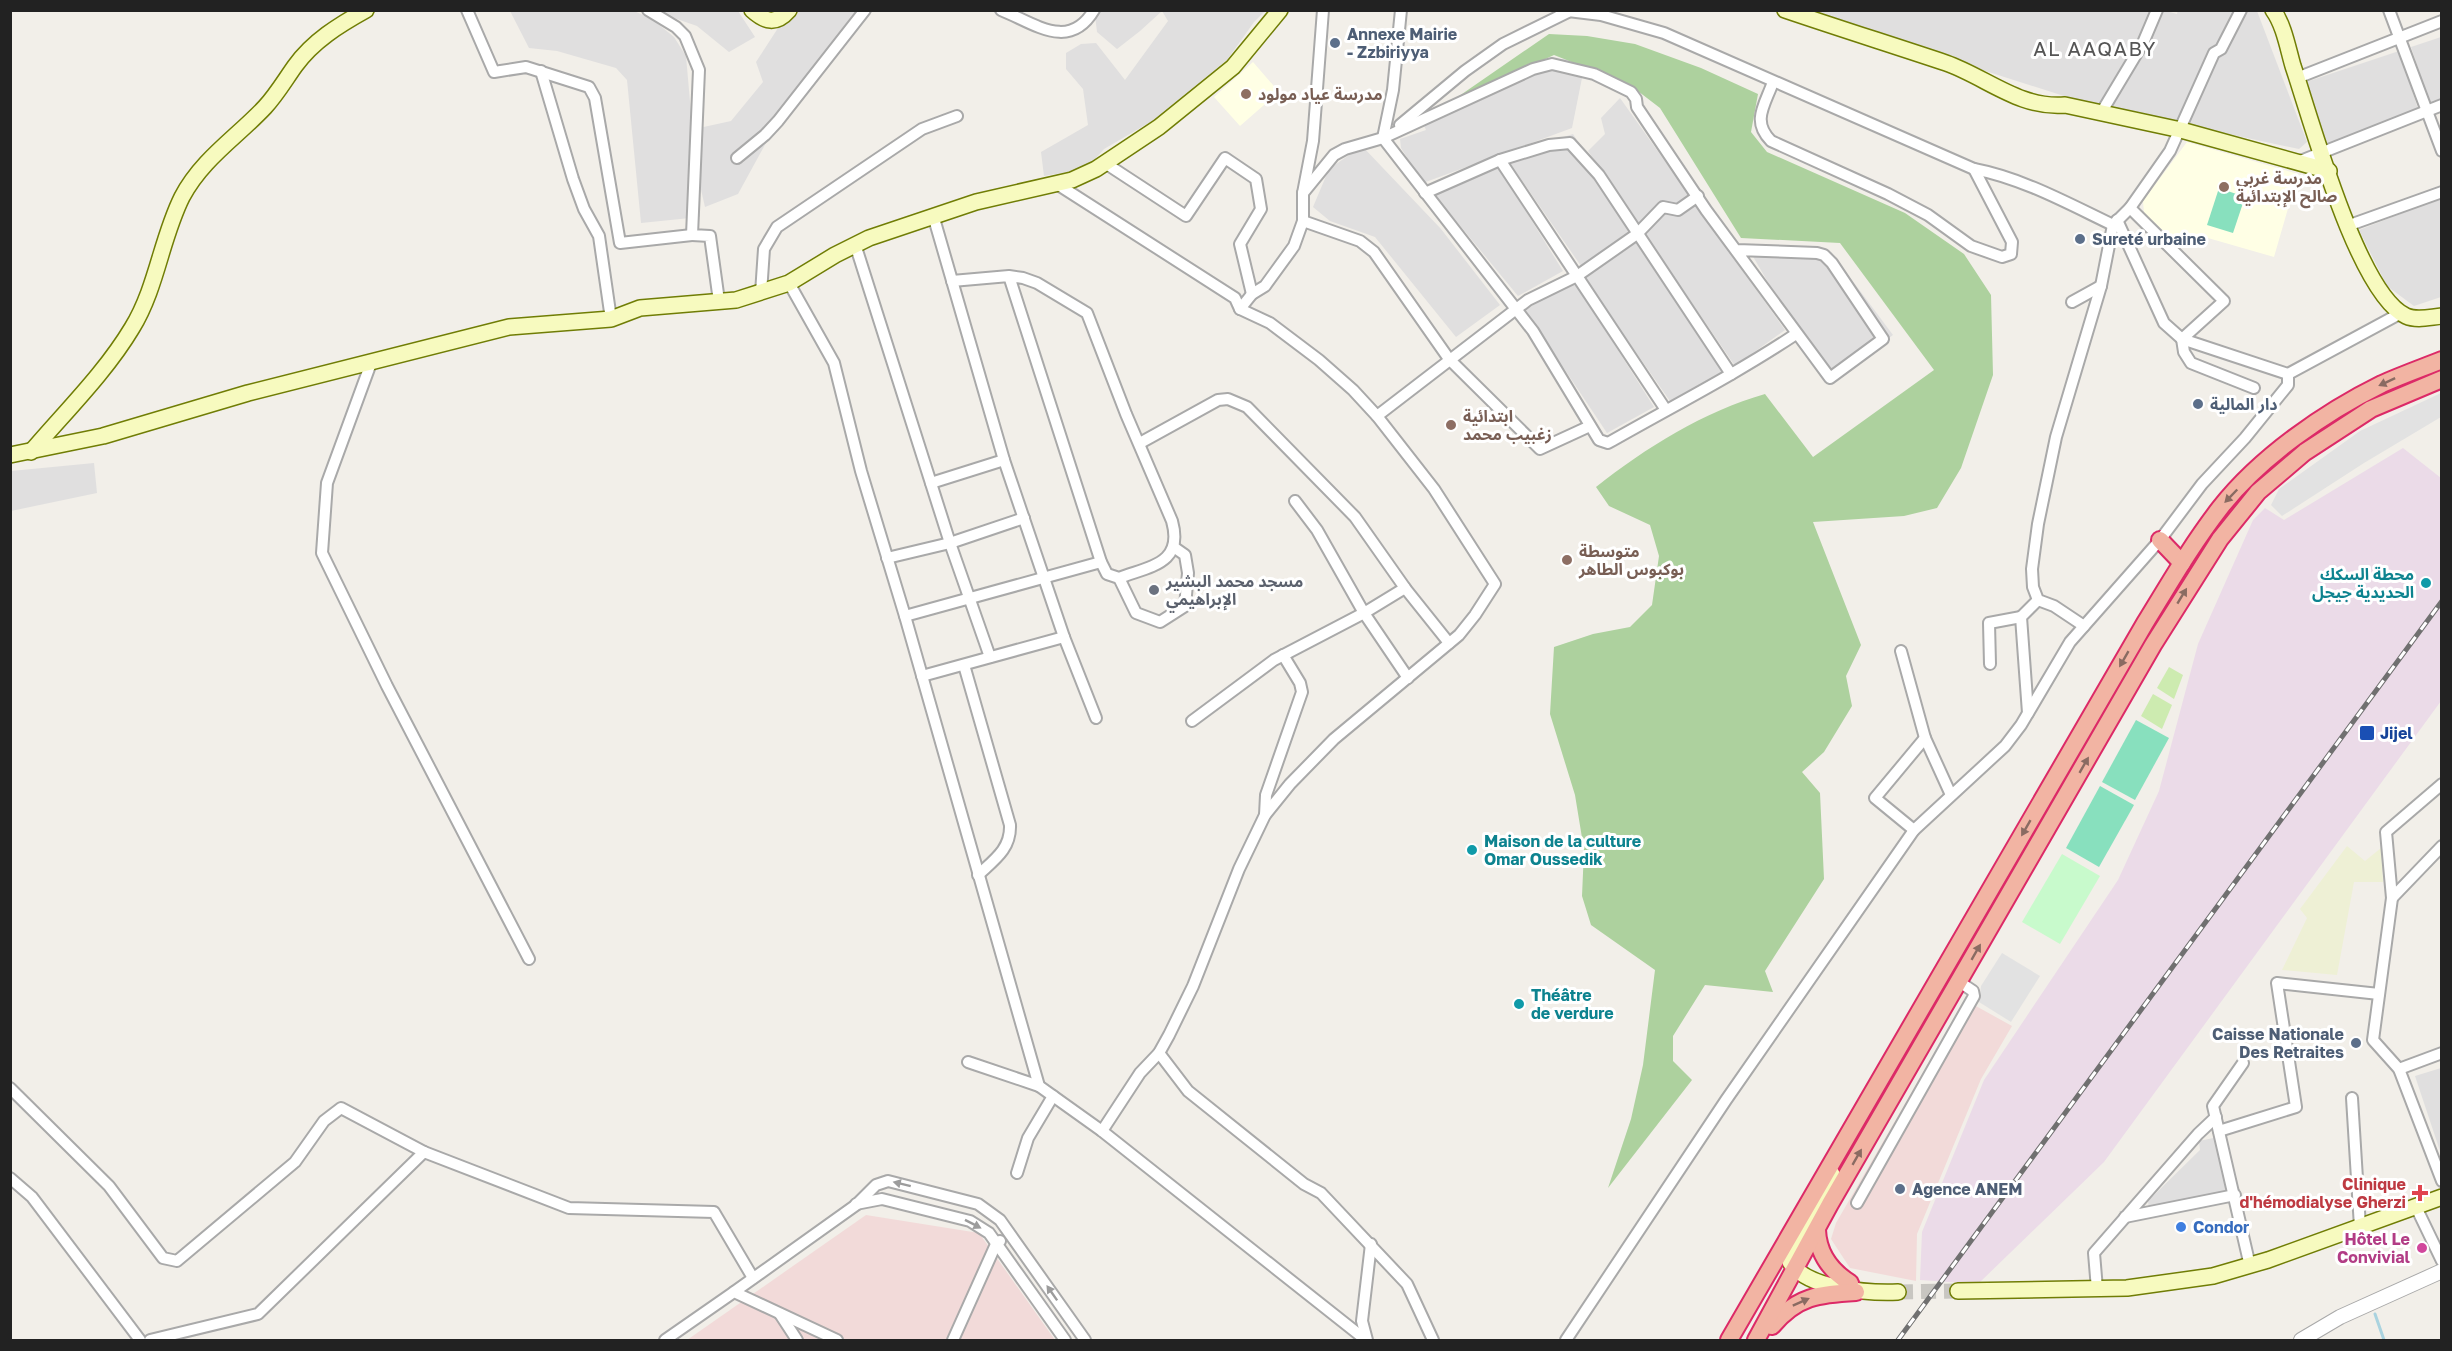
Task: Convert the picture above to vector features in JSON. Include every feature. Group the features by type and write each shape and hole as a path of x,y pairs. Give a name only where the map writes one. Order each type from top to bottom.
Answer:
{"highway":[{"path":"1756,1341 1851,1132 2145,623 2182,563 2221,507 2283,448 2319,421 2360,396 2442,360"},
{"path":"1730,1341 1817,1230 1958,981 2183,595 2244,507 2292,461 2331,433 2372,409 2442,379"},
{"path":"2160,540 2182,563"},
{"path":"1817,1230 1820,1250 1826,1261 1853,1288"},
{"path":"1760,1341 1785,1312 1802,1301 1853,1288"}],"main road":[{"path":"31,452 103,368 131,330 150,291 175,214 197,173 265,106 295,66 314,46 328,34 366,10"},
{"path":"752,10 765,20 771,21 783,17 789,10"},
{"path":"10,455 103,436 248,393 509,327 611,319 640,308 736,300 761,293 789,283 855,244 933,215 976,202 1072,180 1105,164 1159,127 1233,67 1280,10"},
{"path":"1785,10 1948,64 1989,85 2036,103 2050,106 2065,105 2181,130 2329,171"},
{"path":"2277,11 2347,226 2377,288 2401,313 2416,319 2442,316"},
{"path":"1958,1291 2097,1289 2160,1284 2212,1276 2250,1266 2442,1197"},
{"path":"1790,1266 1853,1288"}],"street":[{"path":"467,10 494,72 526,67 589,87 595,98 620,243 692,235 710,236 719,301"},
{"path":"648,10 676,27 685,36 699,70 692,235"},
{"path":"737,158 778,121 866,10"},
{"path":"1001,10 1041,28 1060,33 1078,28 1094,10"},
{"path":"1240,309 1252,294 1265,286 1294,246 1303,221 1303,193 1313,141 1323,10"},
{"path":"1383,138 1394,90 1401,10"},
{"path":"2101,113 2143,43 2157,10"},
{"path":"2084,626 2054,606 2038,600 2033,587 2032,569 2038,524 2056,437 2101,286 2115,222 2130,208 2170,151 2214,53 2221,49 2241,10"},
{"path":"2389,10 2442,151"},
{"path":"1383,138 1503,44 1564,11 1601,15 1664,33 1974,169 1990,172 2115,222 2164,323 2182,339 2288,374 2401,313"},
{"path":"2297,78 2442,21"},
{"path":"1303,193 1334,155 1351,146 1383,138 1533,69 1552,63 1594,74 1631,92 1636,99 1636,107 1698,196 1797,334 1830,378 1883,339 1832,263 1824,255 1737,250"},
{"path":"541,71 573,179 584,209 599,236 611,319"},
{"path":"1773,82 1760,119 1761,130 1771,141 1928,215 1971,246 2007,257 2011,254 2012,242 1974,169"},
{"path":"2298,162 2442,105"},
{"path":"761,293 764,249 777,227 922,129 957,116"},
{"path":"1383,138 1537,338 1595,436 1608,442 1751,364 1797,334"},
{"path":"1425,193 1500,160 1549,145 1570,142 1599,176 1731,374"},
{"path":"1105,164 1186,216 1225,158 1256,179 1261,209 1240,244 1252,294"},
{"path":"1500,160 1666,410"},
{"path":"1057,184 1235,298 1240,309 1270,323 1348,384 1377,416 1434,489 1495,584 1471,621 1449,644 1334,739 1290,784 1265,814 1239,869 1193,986 1159,1053 1140,1073 1102,1131"},
{"path":"2347,226 2442,192"},
{"path":"1377,416 1528,300 1577,276 1637,234 1663,207 1678,210 1698,196"},
{"path":"2130,208 2224,301 2182,339"},
{"path":"933,215 1004,460 1064,637 1095,718"},
{"path":"1303,221 1360,241 1374,252 1449,359 1540,449 1590,426"},
{"path":"855,244 950,543 990,657"},
{"path":"952,281 1009,276 1037,283 1087,312 1126,414 1172,521 1175,548 1168,559"},
{"path":"1009,276 1101,562 1107,574 1119,578 1168,559 1185,555"},
{"path":"789,283 834,363 861,471 1039,1086"},
{"path":"2072,302 2101,286"},
{"path":"2182,339 2184,352 2191,363 2254,388"},
{"path":"371,363 327,483 322,553 387,686 529,959"},
{"path":"1566,1341 1575,1336 1726,1100 1914,830 2005,746 2028,714 2070,642 2160,540 2202,484 2245,438 2288,385 2288,374"},
{"path":"1140,443 1218,400 1228,399 1247,407 1355,517 1405,588 1449,644"},
{"path":"932,483 1004,460"},
{"path":"1295,501 1317,530 1364,613 1408,678"},
{"path":"887,558 950,543 1024,518"},
{"path":"1119,578 1136,613 1160,622 1185,606 1188,573 1185,555 1175,548"},
{"path":"904,616 1101,562"},
{"path":"1192,721 1283,655 1364,613 1405,588"},
{"path":"1990,664 1989,623 2021,617 2038,600"},
{"path":"2021,617 2028,714"},
{"path":"922,676 1064,637"},
{"path":"1901,651 1925,738 1951,795"},
{"path":"1265,814 1266,795 1302,692 1300,683 1283,655"},
{"path":"964,665 1010,825 1011,837 1006,848 978,875"},
{"path":"1914,830 1875,798 1925,738"},
{"path":"2442,784 2386,832 2392,898 2373,1040 2399,1069 2442,1181"},
{"path":"2392,898 2442,846"},
{"path":"1857,1203 1974,996 1973,991 1958,981"},
{"path":"2219,1131 2296,1107 2277,983 2379,994"},
{"path":"1159,1053 1188,1091 1305,1184 1321,1193 1371,1244 1407,1284 1433,1341"},
{"path":"2399,1069 2442,1053"},
{"path":"968,1062 1039,1086 1102,1131 1367,1341"},
{"path":"2243,1063 2213,1106 2250,1266"},
{"path":"10,1088 109,1185 163,1258 177,1262 295,1162 324,1121 341,1108 424,1152 569,1208 714,1212 753,1278"},
{"path":"1017,1173 1028,1138 1053,1096"},
{"path":"2352,1098 2360,1227"},
{"path":"2097,1289 2094,1253 2198,1134 2216,1117"},
{"path":"150,1341 258,1314 424,1152"},
{"path":"10,1178 32,1197 140,1341"},
{"path":"665,1341 856,1204 876,1185 888,1181 978,1204 1000,1220 1085,1341"},
{"path":"2125,1217 2235,1196"},
{"path":"856,1204 882,1199 970,1221 989,1233 1065,1341"},
{"path":"2416,1207 2442,1261"},
{"path":"953,1341 997,1242 1010,1234"},
{"path":"1367,1341 1362,1321 1371,1244"},
{"path":"2301,1341 2340,1317 2442,1271"},
{"path":"734,1292 837,1341"},
{"path":"780,1314 797,1341"}],"shaded area":[{"path":"2162,10 2177,14 2178,10 2257,11 2307,142 2299,149 2089,104 1904,45 1816,11"},
{"path":"510,11 634,11 652,19 674,37 686,56 695,158 699,128 731,121 763,82 756,62 789,11 868,11 778,121 738,194 705,207 696,168 700,217 641,223 627,80 616,68 557,51 529,48"},
{"path":"654,11 738,11 755,37 729,52 697,26"},
{"path":"1099,11 1162,11 1117,49 1097,32 1095,15"},
{"path":"1162,11 1265,11 1254,22 1227,60 1152,121 1104,149 1086,169 1044,176 1041,152 1088,125 1083,89 1066,69 1066,53 1081,44 1096,43 1125,80 1168,21"},
{"path":"2441,37 2441,103 2431,107 2411,47"},
{"path":"2399,51 2419,112 2327,146 2306,82"},
{"path":"1586,58 1572,128 1423,183 1401,148 1400,139 1426,130 1420,116 1538,60"},
{"name":"مدرسة عياد مولود","path":"1253,62 1279,92 1240,126 1214,97"},
{"path":"1620,98 1785,330 1735,366 1588,151 1605,134 1601,118"},
{"path":"1573,134 1635,230 1581,266 1505,156"},
{"name":"مدرسة غربي صالح الإبتدائية","path":"2187,142 2298,174 2274,257 2194,234 2191,241 2167,234 2144,213 2143,201"},
{"path":"1362,146 1441,229 1500,305 1456,337 1375,237 1330,221 1313,207 1329,169"},
{"path":"1494,160 1563,271 1518,296 1429,188"},
{"path":"2441,198 2441,297 2414,306 2387,286 2359,230"},
{"path":"1634,234 1722,372 1670,401 1579,271"},
{"path":"1748,248 1831,252 1893,335 1827,383"},
{"path":"1574,281 1654,407 1607,433 1525,310"},
{"path":"2441,393 2441,417 2282,516 2271,505 2279,489 2360,431"},
{"path":"2403,448 2441,478 2441,701 2104,1162 1978,1284 1920,1280 1922,1232 1984,1080 2118,880 2159,791 2198,644 2253,520 2265,508 2284,520"},
{"path":"94,463 97,493 11,511 11,471"},
{"path":"2347,846 2365,861 2381,848 2383,882 2354,882 2337,975 2282,970 2307,918 2300,909"},
{"path":"2002,953 2040,976 2011,1022 1979,1002 1981,986"},
{"path":"1965,1000 2012,1026 1981,1079 1917,1234 1916,1281 1850,1268 1831,1239 1836,1223"},
{"path":"2442,1068 2441,1154 2415,1076"},
{"path":"2218,1137 2229,1192 2149,1209 2148,1201 2200,1150 2199,1141"},
{"path":"866,1215 979,1233 1055,1340 687,1340"}],"green space":[{"path":"1549,34 1587,36 1635,44 1701,68 1758,94 1751,132 1767,152 1905,213 1964,254 1991,295 1993,375 1961,468 1937,508 1904,516 1813,522 1861,645 1846,676 1852,706 1824,752 1802,772 1820,793 1824,879 1765,971 1773,992 1705,985 1673,1036 1673,1061 1692,1080 1608,1188 1631,1119 1643,1065 1655,970 1591,925 1582,896 1584,850 1575,795 1550,714 1554,647 1593,634 1630,627 1652,605 1659,556 1650,525 1609,506 1596,487 1635,458 1676,432 1720,410 1765,394 1813,457 1934,370 1840,243 1741,238 1660,108 1630,85 1554,55 1449,103"},
{"path":"2219,188 2245,197 2233,233 2207,225"},
{"path":"2169,667 2183,675 2174,699 2157,688"},
{"path":"2153,694 2172,705 2162,729 2141,716"},
{"path":"2136,720 2169,738 2135,800 2102,782"},
{"path":"2100,786 2134,805 2099,867 2066,848"},
{"path":"2062,854 2100,876 2060,944 2022,922"}],"waterway":[{"path":"2375,1314 2384,1340"}],"tunnel":[{"path":"1898,1292 1958,1291"}],"railway":[{"path":"1898,1340 2442,601"}],"place":[{"name":"Annexe Mairie - Zzbiriyya","path":"1335,43"},
{"name":"مدرسة عياد مولود","path":"1246,94"},
{"name":"مدرسة غربي صالح الإبتدائية","path":"2224,187"},
{"name":"Sureté urbaine","path":"2080,239"},
{"name":"دار المالية","path":"2198,404"},
{"name":"ابتدائية زغبيب محمد","path":"1451,425"},
{"name":"متوسطة بوكبوس الطاهر","path":"1567,560"},
{"name":"محطة السكك الحديدية جيجل","path":"2426,583"},
{"name":"مسجد محمد البشير الإبراهيمي","path":"1154,590"},
{"name":"Jijel","path":"2367,733"},
{"name":"Maison de la culture Omar Oussedik","path":"1472,850"},
{"name":"Théâtre de verdure","path":"1519,1004"},
{"name":"Caisse Nationale Des Retraites","path":"2356,1043"},
{"name":"Agence ANEM","path":"1900,1189"},
{"name":"Clinique d'hémodialyse Gherzi","path":"2420,1193"},
{"name":"Condor","path":"2181,1227"},
{"name":"Hôtel Le Convivial","path":"2422,1248"}],"district":[{"name":"AL AAQABY","path":"2095,48"}]}
